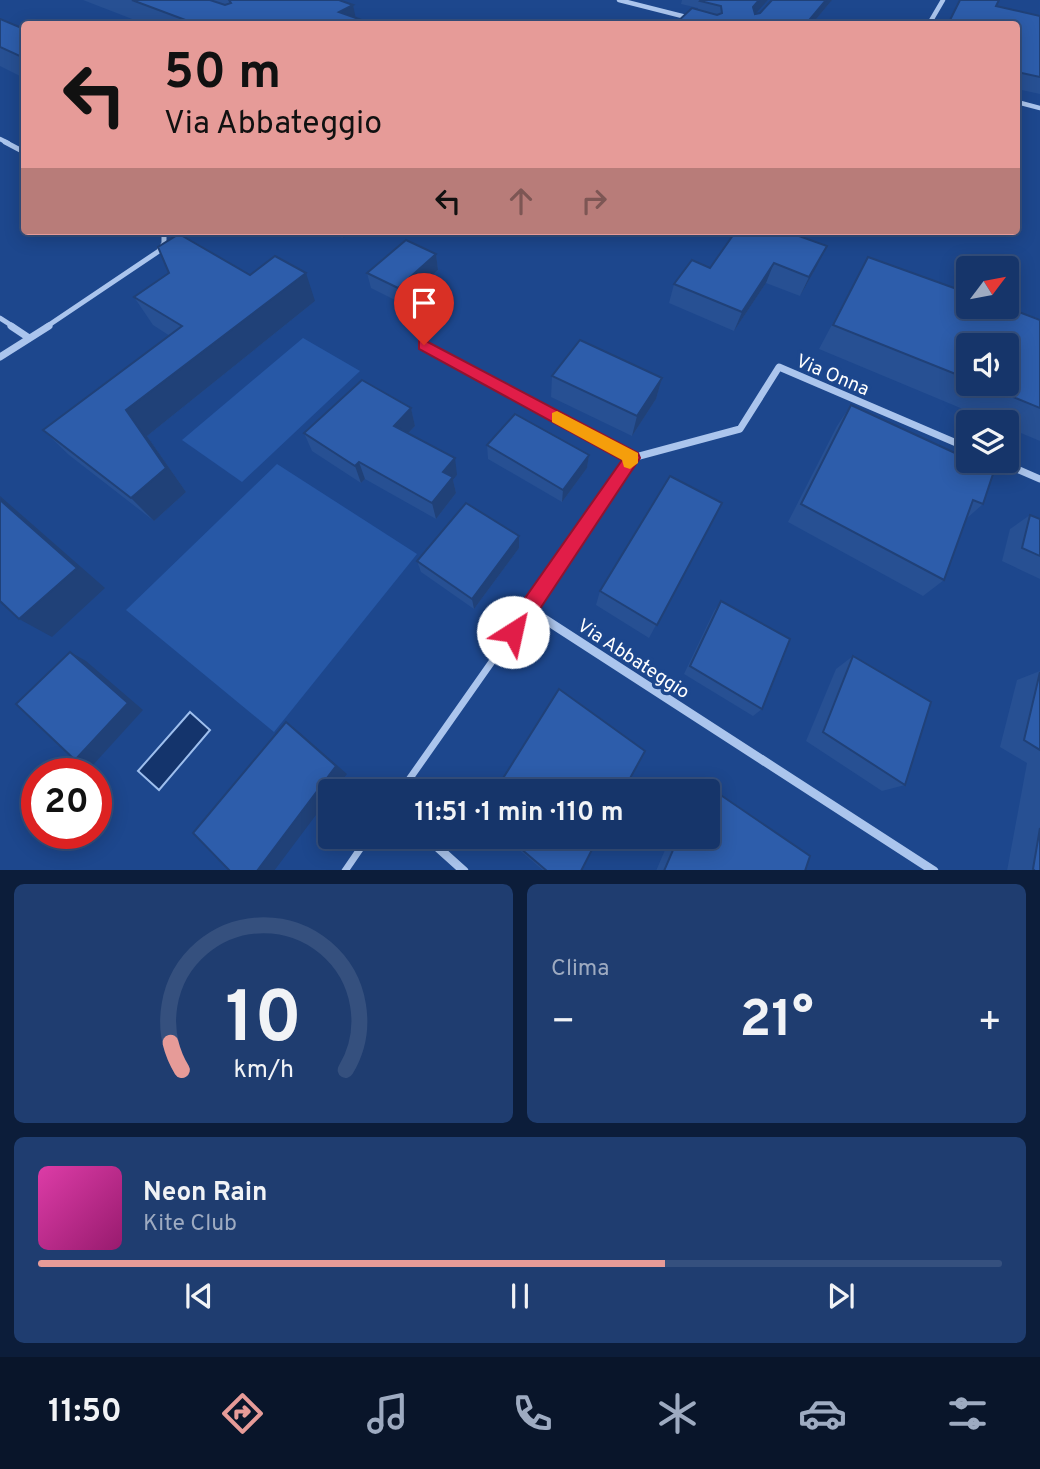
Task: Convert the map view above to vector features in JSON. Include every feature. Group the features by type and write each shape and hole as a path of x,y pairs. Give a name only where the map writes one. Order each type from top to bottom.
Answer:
{"street":[{"path":"619,0 702,21"},
{"path":"931,21 943,0"},
{"path":"1020,103 1040,108"},
{"path":"0,139 21,150"},
{"path":"0,358 111,286 159,251 164,243 163,235"},
{"path":"0,318 29,338"},
{"path":"424,345 632,458 529,609"},
{"name":"Via Onna","path":"632,458 740,429 779,367 956,443"},
{"path":"1019,470 1040,479"},
{"name":"Via Abbateggio","path":"529,609 934,870"},
{"path":"440,849 464,870"}],"lane":[{"path":"409,779 529,609"},
{"path":"345,870 360,849"}],"shaded area":[{"path":"303,338 360,371 242,482 182,440"},
{"path":"277,464 417,554 274,732 126,610"},
{"path":"190,712 210,730 159,790 138,771"}],"building":[{"path":"132,0 210,0 225,5 231,3 229,0 339,0 353,5 339,12 364,21 188,21"},
{"path":"759,0 753,7 755,14 760,13 772,0 826,0 808,21 678,21 692,8 717,15 722,13 721,6 700,1"},
{"path":"960,0 999,0 996,6 1040,16 1040,77 1020,73 1020,21 950,21"},
{"path":"0,19 21,28 21,57 0,47"},
{"path":"181,235 250,275 275,256 306,273 126,410 166,468 131,498 43,430 182,326 134,297 169,273 158,247"},
{"path":"733,235 796,235 827,246 809,277 774,263 742,312 674,284 692,260 710,268"},
{"path":"406,240 436,254 398,288 367,273"},
{"path":"868,257 956,289 956,319 1019,319 1019,312 1040,320 1040,408 1011,396 1019,396 1019,333 956,333 956,374 833,325"},
{"path":"580,340 662,378 637,416 552,376"},
{"path":"362,380 411,408 394,426 455,458 443,472 453,477 432,503 359,462 355,466 304,433"},
{"path":"851,405 956,453 956,473 993,473 983,504 973,500 944,580 801,504"},
{"path":"515,414 589,455 563,490 487,445"},
{"path":"670,476 722,503 657,625 600,591"},
{"path":"0,500 77,568 19,619 0,601"},
{"path":"466,503 519,536 472,599 417,561"},
{"path":"1030,515 1040,519 1040,556 1022,548"},
{"path":"721,601 790,639 762,709 690,666"},
{"path":"70,652 128,703 77,758 73,758 16,704"},
{"path":"853,656 931,702 905,785 823,732"},
{"path":"1040,672 1040,750 1024,740"},
{"path":"559,689 645,751 630,779 503,779"},
{"path":"286,722 336,766 326,779 318,779 318,790 258,870 229,870 193,833"},
{"path":"720,795 810,856 805,870 664,870 673,849 720,849"},
{"path":"1040,828 1040,870 1033,869"},
{"path":"521,849 592,849 582,870 546,870"}],"slow traffic":[{"path":"557,418 632,458 630,462"}],"route":[{"path":"424,345 632,458 513,632"}]}
